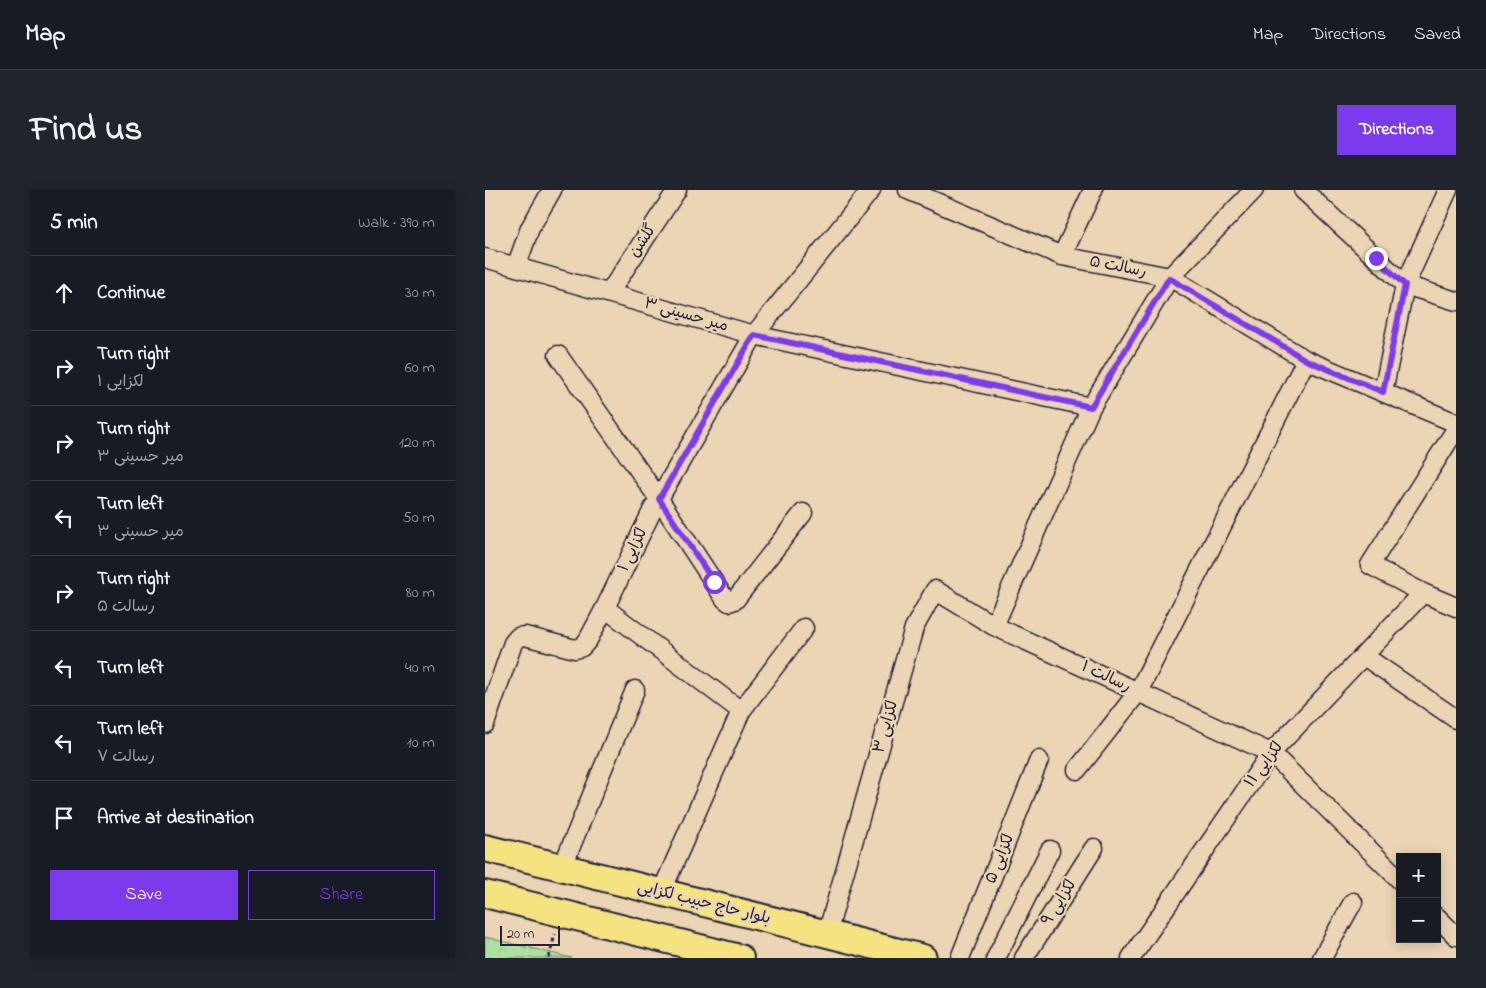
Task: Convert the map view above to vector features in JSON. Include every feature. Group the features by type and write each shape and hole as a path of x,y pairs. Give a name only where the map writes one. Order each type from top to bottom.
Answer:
{"main road":[{"name":"بلوار حاج حبیب لکزايی","path":"485,848 923,958"},
{"path":"485,894 740,958"}],"street":[{"path":"516,267 530,228 552,190"},
{"name":"گلشن","path":"609,292 677,190"},
{"name":"لکزایی ۱","path":"485,724 513,643 518,637 525,636 575,649 583,647 605,608 659,499 754,335 871,190"},
{"name":"رسالت ۵","path":"908,190 1062,256 1169,278 1306,360 1456,423"},
{"path":"1062,256 1093,190"},
{"path":"994,626 1091,407 1169,278 1254,190"},
{"path":"1303,190 1405,285 1456,301"},
{"path":"1383,392 1405,285 1448,190"},
{"name":"میر حسینی ۳","path":"485,258 754,335 1091,407"},
{"path":"558,355 659,499 725,599 729,602 735,600 803,513"},
{"path":"1077,770 1138,692 1306,360"},
{"path":"1456,429 1370,565 1423,593 1456,607"},
{"name":"لکزایی ۳","path":"827,934 914,628 935,590 994,626"},
{"name":"لکزایی ۱۱","path":"1131,958 1271,753 1423,593"},
{"path":"605,608 741,711"},
{"name":"رسالت ۱","path":"994,626 1271,753 1396,876"},
{"path":"661,892 741,711 804,628"},
{"path":"1364,656 1456,719"},
{"path":"562,868 635,690"},
{"name":"لکزایی ۵","path":"960,958 1039,760"},
{"name":"لکزایی ۹","path":"1025,958 1094,848"},
{"path":"996,958 1050,850"},
{"path":"1323,958 1353,902"},
{"path":"1441,921 1456,936"}],"green space":[{"path":"485,937 572,958 485,958"}],"route":[{"path":"714,582 659,499 754,335 1091,407 1169,278 1306,360 1383,392 1405,285 1376,258"}]}
